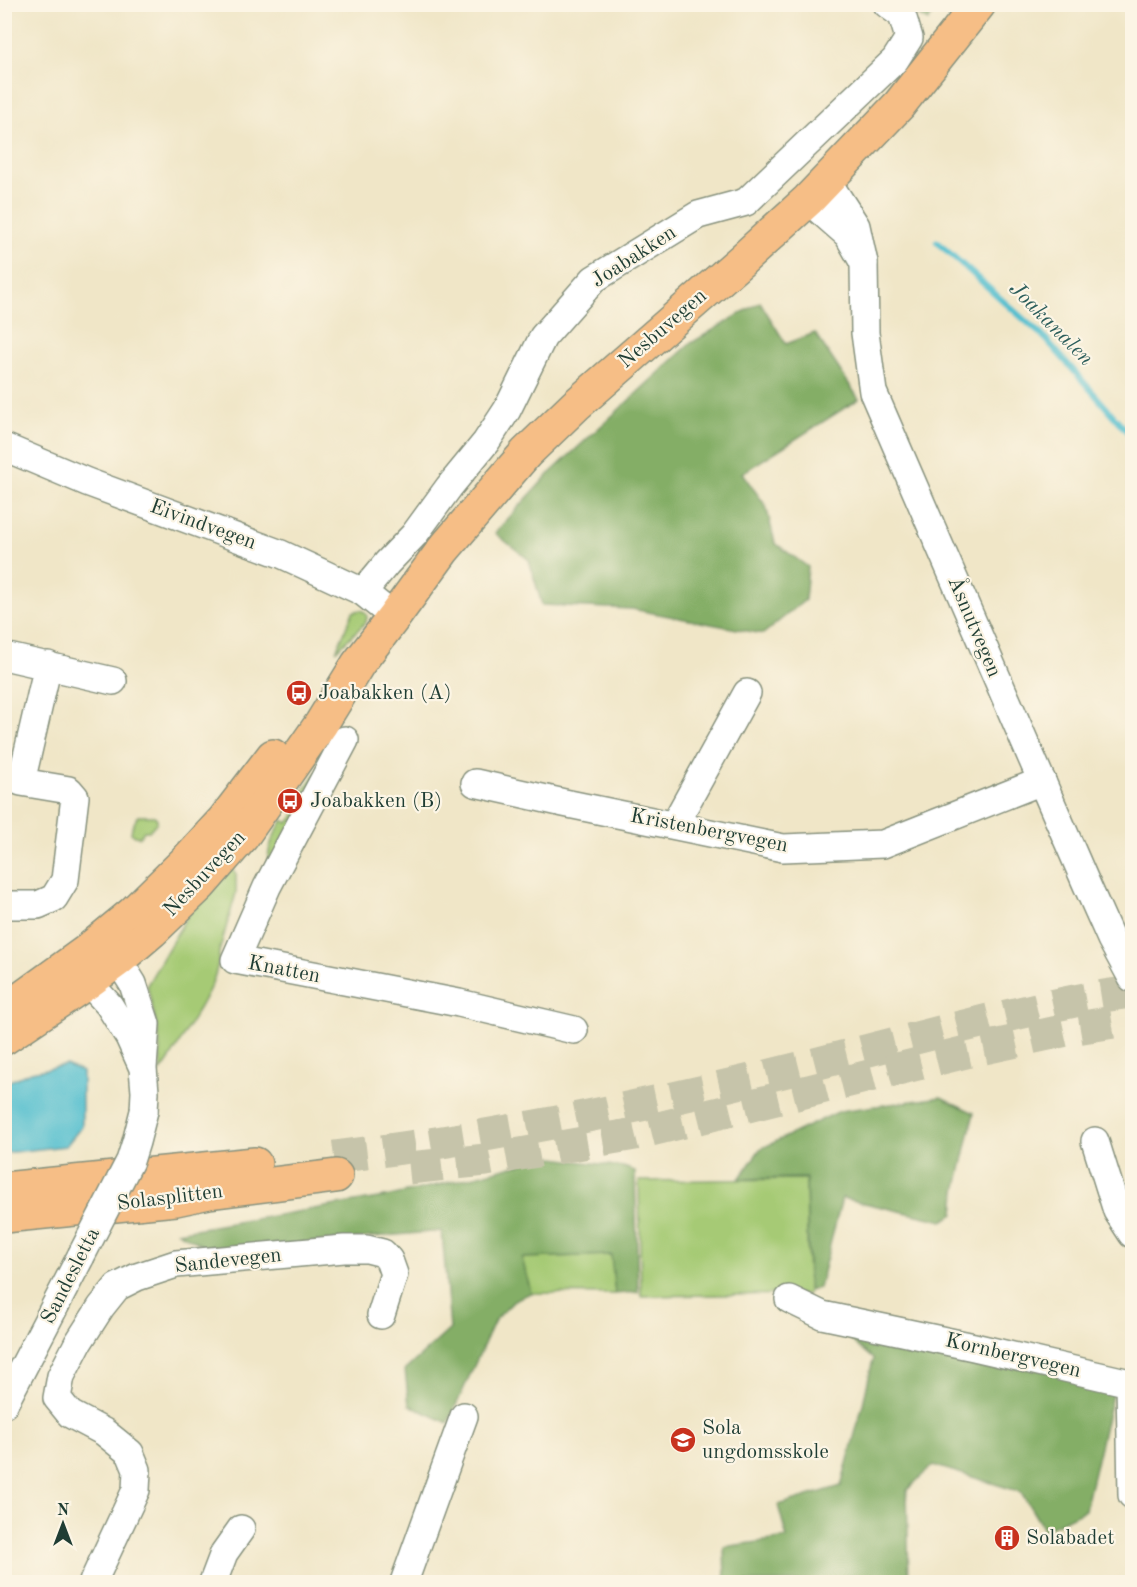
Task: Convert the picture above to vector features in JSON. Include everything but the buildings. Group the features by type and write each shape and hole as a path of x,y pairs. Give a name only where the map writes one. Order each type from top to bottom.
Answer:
{"main road":[{"name":"Nesbuvegen","path":"4,1011 88,967 118,960 201,884 332,731 357,664 443,550 526,453 576,405 742,260 817,190 899,105 979,4"},
{"name":"Nesbuvegen","path":"4,1038 88,967 132,914 224,820 332,731"},
{"name":"Solasplitten","path":"4,1189 335,1166 176,1199 4,1216"}],"street":[{"name":"Joabakken","path":"363,592 414,535 486,442 507,410 543,337 594,279 698,215 746,202 895,60 909,38 902,15 887,4"},
{"name":"Åsnutvegen","path":"817,190 864,263 865,333 873,392 1111,939 1132,978"},
{"name":"Eivindvegen","path":"4,447 87,482 281,554 363,592 394,617"},
{"path":"4,656 113,681"},
{"path":"4,905 38,905 54,898 65,880 75,797 69,790 21,782 48,665"},
{"path":"674,825 747,693"},
{"name":"Knatten","path":"332,731 235,960 459,1003 574,1030"},
{"name":"Kristenbergvegen","path":"475,783 783,848 883,844 1042,781"},
{"name":"Sandesletta","path":"4,1404 130,1161 144,1111 146,1024 133,984 118,960"},
{"path":"88,967 129,1036 144,1068"},
{"path":"1095,1141 1117,1211 1132,1234"},
{"name":"Sandevegen","path":"93,1582 135,1491 137,1470 130,1453 104,1432 70,1414 57,1398 61,1376 78,1343 117,1287 137,1277 176,1264 367,1249 383,1253 389,1260 394,1274 381,1315"},
{"name":"Kornbergvegen","path":"789,1299 822,1315 1132,1380 1132,1496"},
{"path":"404,1582 464,1416"},
{"path":"213,1582 224,1553 241,1528"}],"green space":[{"path":"901,5 940,5 928,21"},
{"path":"760,302 786,344 815,333 859,399 742,473 766,506 775,543 808,567 805,600 763,634 632,609 542,605 529,560 495,533 549,474 691,343"},
{"path":"360,610 365,612 366,622 336,651 353,612"},
{"path":"320,771 303,811 271,868 268,867 271,842 276,831 283,820 288,823 297,811 292,806 315,774"},
{"path":"138,816 155,816 157,819 149,831 144,831 140,837 131,833"},
{"path":"230,864 236,875 236,893 219,952 216,973 203,1002 161,1071 159,1035 147,985 190,911"},
{"path":"941,1097 974,1113 956,1191 954,1214 943,1221 842,1198 819,1288 809,1291 806,1178 739,1179 760,1149 840,1111"},
{"path":"546,1157 623,1167 635,1171 638,1292 615,1294 611,1255 522,1258 531,1293 516,1299 495,1320 448,1423 409,1405 405,1370 450,1329 442,1231 293,1244 220,1255 178,1232 390,1196"},
{"path":"806,1179 808,1294 641,1296 639,1181"},
{"path":"612,1255 615,1294 531,1293 521,1258"},
{"path":"902,1336 1114,1387 1085,1510 1044,1530 1021,1492 933,1465 907,1490 909,1582 725,1582 724,1547 787,1538 778,1505 841,1486 873,1359 847,1337"}],"water":[{"path":"66,1065 82,1072 82,1126 66,1146 5,1153 5,1083 31,1072"}],"waterway":[{"name":"Joakanalen","path":"937,242 1046,339 1132,437"}],"tunnel":[{"path":"334,1157 445,1142 611,1111 721,1087 1029,1011 1132,992"},
{"path":"409,1168 486,1160 635,1134 966,1052 1071,1029 1132,1019"}],"place":[{"name":"Joabakken (A)","path":"299,693"},
{"name":"Joabakken (B)","path":"290,801"},
{"name":"Sola ungdomsskole","path":"683,1440"},
{"name":"Solabadet","path":"1007,1538"}]}
